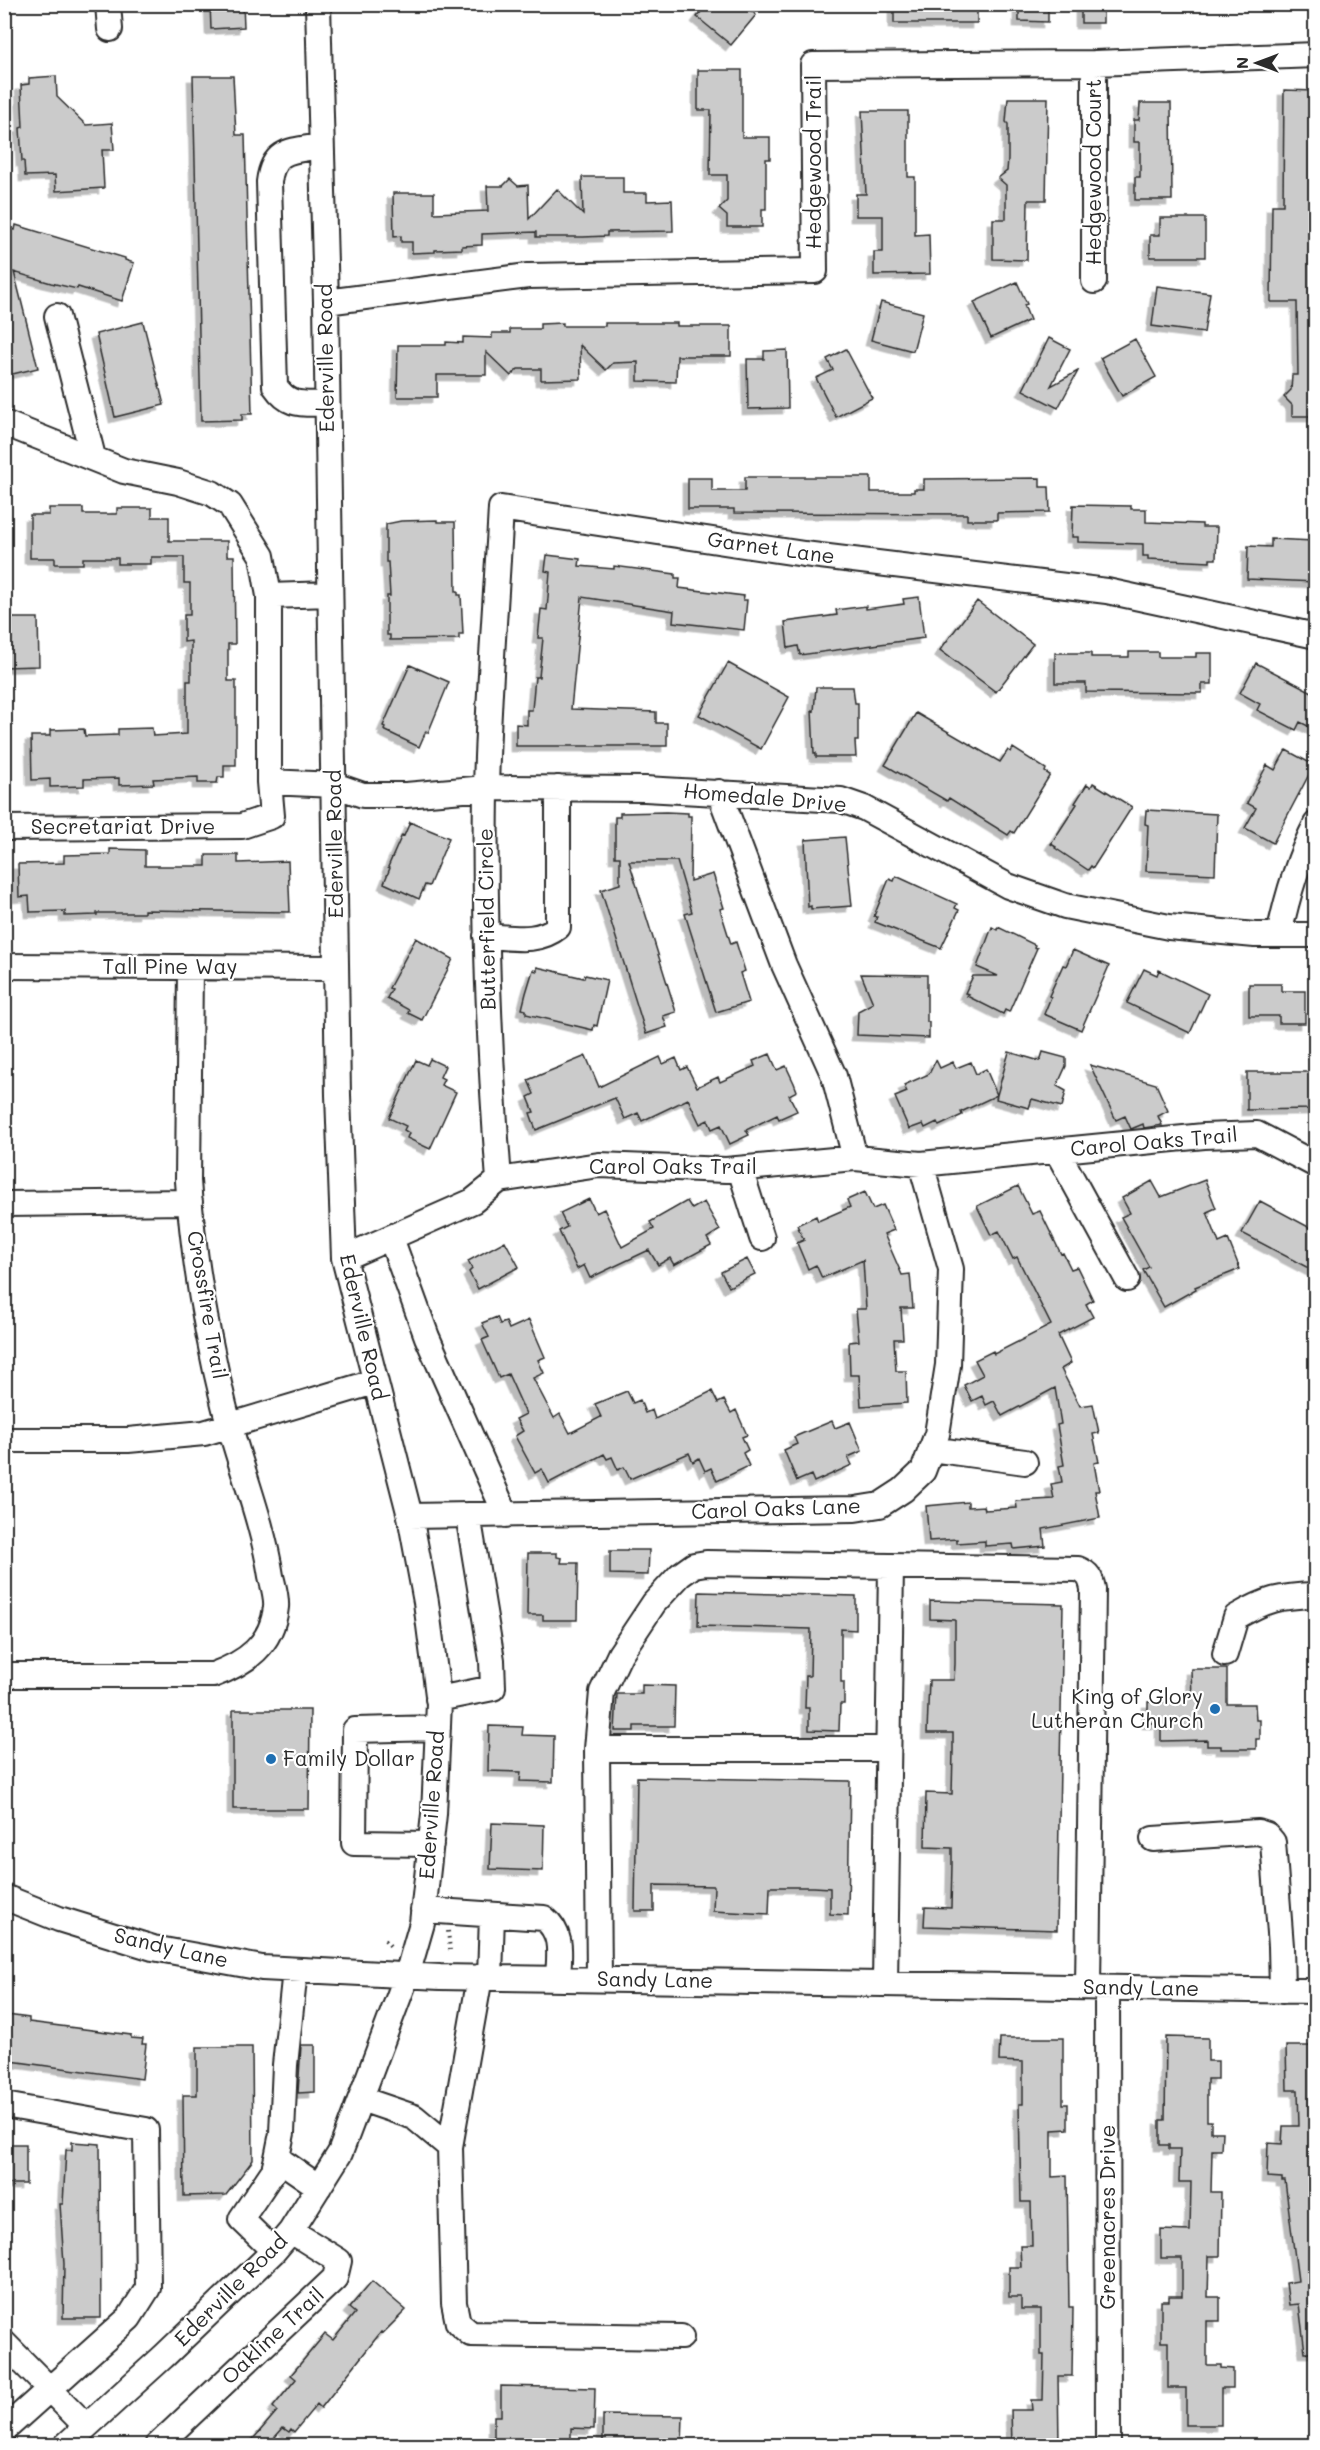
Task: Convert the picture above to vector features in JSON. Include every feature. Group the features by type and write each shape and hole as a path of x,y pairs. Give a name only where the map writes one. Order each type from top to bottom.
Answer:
{"street":[{"path":"108,4 110,29"},
{"name":"Ederville Road","path":"65,2445 163,2357 274,2251 291,2231 340,2153 408,1975 423,1910 431,1844 438,1699 426,1602 410,1516 344,1258 336,968 326,302 318,4"},
{"name":"Hedgewood Trail","path":"326,302 528,276 815,271 813,65 1094,63 1316,55"},
{"name":"Hedgewood Court","path":"1094,63 1094,282"},
{"path":"321,146 287,152 278,158 271,168 269,182 275,386 283,397 293,403 327,404"},
{"path":"57,316 93,457"},
{"path":"4,423 123,471 178,482 212,493 230,505 262,556 269,596 269,782"},
{"name":"Garnet Lane","path":"486,788 501,508 804,554 1107,591 1316,636"},
{"path":"269,596 330,594"},
{"name":"Homedale Drive","path":"269,782 334,785 363,795 406,795 486,788 558,788 719,792 841,800 864,808 1008,886 1065,906 1169,927 1255,935 1316,935"},
{"name":"Secretariat Drive","path":"4,828 242,826 272,816 269,782"},
{"name":"Butterfield Circle","path":"486,788 489,1050 499,1180"},
{"path":"486,936 530,938 547,936 558,927 558,788"},
{"path":"719,792 784,965 834,1076 855,1158"},
{"path":"1279,935 1287,899 1305,844 1316,824"},
{"name":"Tall Pine Way","path":"4,966 336,968"},
{"name":"Crossfire Trail","path":"4,1675 213,1675 236,1667 255,1653 269,1636 276,1606 268,1556 230,1426 202,1293 190,1202 189,967"},
{"name":"Carol Oaks Trail","path":"499,1180 599,1165 726,1170 855,1158 921,1164 1204,1136 1257,1134 1316,1165"},
{"name":"Carol Oaks Trail","path":"1057,1151 1127,1279"},
{"name":"Carol Oaks Lane","path":"410,1516 855,1509 880,1505 903,1490 923,1471 937,1434 948,1365 951,1269 921,1164"},
{"path":"740,1169 762,1238"},
{"path":"344,1258 473,1201 499,1180"},
{"path":"4,1204 190,1202"},
{"path":"391,1238 427,1337 507,1515"},
{"path":"4,1440 128,1440 204,1433 375,1382"},
{"path":"931,1449 1025,1462"},
{"path":"438,1699 494,1688 492,1660 468,1515"},
{"path":"599,1979 597,1749 602,1692 620,1654 654,1603 680,1575 693,1565 706,1563 891,1566 885,1984"},
{"name":"Greenacres Drive","path":"891,1566 1078,1569 1086,1572 1091,1580 1108,2445"},
{"path":"1225,1654 1236,1617 1262,1602 1290,1595 1316,1595"},
{"path":"431,1844 354,1843 355,1730 438,1728"},
{"path":"597,1749 888,1749"},
{"path":"1153,1839 1258,1832 1267,1834 1273,1842 1282,1991"},
{"name":"Sandy Lane","path":"4,1897 59,1919 153,1948 262,1968 485,1977 1316,1991"},
{"path":"423,1910 544,1918 554,1926 559,1938 558,1978"},
{"path":"492,1915 485,1977 450,2146 454,2303 458,2323 471,2334 681,2337"},
{"path":"274,2251 241,2218 274,2170 277,2158 282,2133 285,2066 295,1970"},
{"path":"361,2099 414,2117 450,2146"},
{"path":"4,2105 146,2130 148,2288 129,2318 4,2430"},
{"path":"277,2158 319,2187"},
{"name":"Oakline Trail","path":"157,2445 335,2278 339,2261 291,2231"},
{"path":"4,2343 85,2425"}],"path":[{"path":"447,1928 450,1950"},
{"path":"385,1940 393,1949"}],"building":[{"path":"210,4 243,4 244,27 211,29"},
{"path":"707,4 744,4 756,15 731,45 697,17"},
{"path":"894,4 977,4 977,23 894,23"},
{"path":"1019,4 1048,4 1048,22 1019,21"},
{"path":"1081,4 1103,4 1103,23 1081,23"},
{"path":"698,70 742,70 742,137 770,137 770,159 766,159 766,209 762,209 762,227 727,227 727,216 719,209 727,201 727,175 710,175 711,110 698,110"},
{"path":"56,76 57,97 86,125 112,123 114,150 102,150 104,188 56,191 55,175 25,176 20,128 23,127 21,85 29,84 29,78"},
{"path":"193,76 233,76 236,135 245,135 252,414 242,414 242,420 201,421"},
{"path":"1284,90 1316,91 1316,416 1292,416 1292,405 1284,397 1291,390 1292,375 1298,375 1297,302 1271,302 1272,205 1283,205"},
{"path":"1008,98 1048,98 1046,200 1028,200 1027,260 993,259 993,219 1006,219 1006,185 998,178 1007,171"},
{"path":"1140,103 1171,103 1172,200 1135,200 1135,177 1140,177 1140,142 1134,142 1134,120 1139,120"},
{"path":"862,111 908,111 908,177 915,177 915,235 929,234 930,274 874,275 874,252 883,252 883,216 856,216 856,194 866,194"},
{"path":"582,177 623,177 623,193 647,193 647,201 672,200 673,231 607,232 607,236 583,237 536,237 536,232 482,234 482,245 412,253 412,242 401,242 401,236 394,237 393,193 434,193 434,213 488,211 487,186 503,186 510,179 518,186 528,185 529,219 557,189 583,215"},
{"path":"1160,218 1205,218 1205,257 1150,257 1150,235 1160,235"},
{"path":"16,225 125,258 134,263 122,301 78,287 77,289 51,283 14,272 38,368 4,376 4,227 15,230"},
{"path":"1017,282 1027,304 1024,305 1030,320 991,338 974,302"},
{"path":"1157,286 1210,293 1204,333 1152,326"},
{"path":"881,302 923,313 913,351 871,340"},
{"path":"143,322 164,405 115,417 96,334"},
{"path":"563,323 563,326 605,326 605,323 677,323 677,326 731,326 731,356 677,356 676,382 638,381 638,362 613,363 606,370 580,345 581,379 541,380 541,369 518,369 511,376 486,352 486,375 437,375 437,397 397,397 398,345 463,343 463,337 492,338 492,333 510,333 510,329 540,329 540,324"},
{"path":"1049,338 1070,349 1051,386 1078,371 1058,408 1023,390"},
{"path":"1135,339 1156,377 1122,396 1100,358"},
{"path":"846,349 872,398 836,417 816,378 833,370 827,359"},
{"path":"787,350 788,408 748,409 747,359 764,359 764,351"},
{"path":"745,477 871,477 871,492 914,492 914,489 924,489 924,479 1040,478 1040,487 1049,487 1050,512 997,513 997,520 967,520 967,514 734,513 734,509 688,509 688,478 712,478 712,491 745,491"},
{"path":"1073,505 1131,506 1131,509 1146,509 1146,522 1202,524 1202,527 1217,527 1216,559 1210,559 1210,562 1148,559 1148,556 1143,556 1143,544 1078,542 1078,537 1072,537"},
{"path":"49,508 83,508 83,514 117,514 117,508 152,508 152,517 169,517 169,541 227,541 227,556 234,556 235,644 228,644 228,681 236,681 236,765 224,765 224,777 218,777 217,783 198,783 198,777 153,779 154,784 119,785 119,778 84,779 84,786 50,787 50,779 32,780 31,736 50,736 50,730 84,729 85,736 118,735 118,729 152,728 153,736 187,734 187,681 191,681 191,641 184,642 184,615 190,615 190,583 184,583 184,557 151,557 151,564 118,564 118,558 83,558 83,564 55,564 55,558 30,558 30,515 49,515"},
{"path":"437,520 437,522 455,522 456,591 458,595 461,595 463,634 459,634 459,639 390,640 390,635 387,635 387,596 390,596 388,562 386,562 386,524 401,521"},
{"path":"1271,539 1314,541 1316,582 1247,579 1248,546 1271,547"},
{"path":"547,555 580,559 579,566 614,569 614,566 675,574 675,578 680,578 679,588 744,596 743,600 747,600 744,630 673,622 674,611 582,597 571,709 656,712 656,723 667,723 667,746 516,746 516,724 527,725 527,710 532,710 535,677 539,677 543,638 538,638 541,609 547,610 550,572 545,571"},
{"path":"919,597 924,638 800,655 798,646 788,648 785,622 837,615 836,610 904,604 903,599"},
{"path":"977,601 1033,644 996,692 940,650"},
{"path":"4,618 38,618 39,666 4,667"},
{"path":"1129,652 1158,652 1158,657 1196,657 1196,653 1212,653 1212,684 1202,684 1202,693 1086,692 1086,683 1055,683 1055,653 1091,653 1091,657 1129,657"},
{"path":"728,663 789,697 761,749 699,715"},
{"path":"1256,663 1316,694 1316,730 1300,722 1296,730 1257,710 1260,704 1240,693"},
{"path":"410,665 449,682 428,733 426,731 419,747 384,730 383,726"},
{"path":"816,687 853,687 855,703 858,703 856,757 816,757 812,710 814,711"},
{"path":"916,713 1000,762 1008,750 1011,752 1013,748 1046,769 1045,772 1050,775 1014,833 1011,831 1008,835 949,798 947,801 885,765"},
{"path":"1286,750 1314,765 1273,843 1245,828 1256,808 1247,803 1267,765 1275,770"},
{"path":"1093,783 1132,807 1093,868 1091,866 1088,870 1051,844 1087,784 1091,787"},
{"path":"1146,810 1217,814 1215,874 1146,871 1148,825 1145,824"},
{"path":"620,813 688,813 688,816 691,816 690,881 713,874 724,908 720,909 731,944 736,942 745,971 740,973 749,1002 716,1012 685,914 692,912 677,861 629,861 676,1012 663,1016 667,1027 646,1034 601,890 620,884 620,857 615,857 615,817 620,817"},
{"path":"410,822 449,838 429,886 425,885 419,899 384,883 390,868 388,867"},
{"path":"845,837 852,906 811,909 811,906 808,907 805,840"},
{"path":"110,849 145,850 145,866 206,866 206,855 238,855 238,863 288,861 290,912 144,910 144,913 65,916 65,911 30,912 29,896 19,897 18,864 64,863 64,855 110,854"},
{"path":"896,876 957,904 955,908 959,910 941,948 875,922 877,917 874,916 889,879 894,881"},
{"path":"992,927 997,930 998,927 1037,948 1009,1012 1005,1010 1003,1014 965,993 973,976 998,976 977,967"},
{"path":"416,938 453,959 422,1020 387,998 392,989 389,988"},
{"path":"1073,950 1109,966 1081,1030 1044,1014 1051,997 1049,996 1063,965 1066,966"},
{"path":"537,967 584,978 585,975 607,980 597,1026 594,1025 593,1030 526,1014 526,1010 522,1009 533,970 537,971"},
{"path":"1144,969 1157,975 1159,970 1208,994 1190,1033 1127,1003"},
{"path":"861,974 927,975 929,1038 857,1035 858,1011 873,1003"},
{"path":"1249,984 1281,984 1281,991 1305,991 1305,1023 1279,1023 1279,1016 1249,1016"},
{"path":"1009,1052 1040,1061 1043,1052 1066,1058 1066,1066 1057,1086 1066,1091 1062,1107 1032,1099 1029,1108 996,1099"},
{"path":"770,1054 777,1070 786,1066 797,1091 789,1095 797,1111 779,1119 777,1115 746,1130 749,1135 730,1144 721,1125 712,1129 708,1120 700,1124 688,1099 642,1121 638,1113 625,1119 615,1098 536,1130 530,1113 534,1112 528,1097 534,1094 528,1080 586,1056 599,1087 660,1057 663,1064 676,1058 681,1070 687,1067 697,1087 718,1077 720,1082 755,1066 753,1061"},
{"path":"430,1059 445,1066 440,1077 444,1079 441,1085 456,1092 430,1149 407,1138 409,1133 404,1130 406,1126 389,1118 416,1060 427,1065"},
{"path":"936,1060 940,1068 953,1062 956,1068 971,1062 976,1074 986,1069 997,1095 961,1112 962,1115 939,1126 937,1122 925,1128 923,1124 909,1129 895,1097 907,1092 904,1085 929,1074"},
{"path":"1090,1065 1156,1084 1168,1111 1158,1116 1162,1125 1144,1128 1143,1124 1131,1129 1125,1116 1116,1120"},
{"path":"1247,1072 1316,1072 1316,1109 1247,1110"},
{"path":"1205,1180 1216,1208 1207,1212 1219,1243 1228,1239 1240,1269 1195,1287 1196,1289 1164,1307 1143,1270 1149,1267 1121,1217 1130,1213 1122,1198 1152,1181 1161,1197"},
{"path":"1018,1186 1032,1214 1040,1211 1071,1269 1077,1267 1093,1300 1086,1304 1093,1317 1058,1335 1071,1363 1061,1369 1080,1406 1093,1404 1099,1433 1093,1434 1099,1462 1094,1463 1099,1491 1095,1491 1100,1518 1043,1529 1045,1546 1014,1549 1013,1544 985,1546 985,1541 957,1543 957,1539 929,1541 926,1506 968,1502 968,1507 984,1506 985,1510 1017,1508 1016,1501 1054,1499 1051,1484 1062,1482 1059,1466 1064,1465 1057,1425 1061,1424 1055,1388 1002,1416 994,1401 986,1405 982,1396 972,1401 964,1385 983,1375 975,1360 993,1351 994,1354 1051,1325 1017,1257 1013,1259 999,1231 991,1235 977,1206"},
{"path":"865,1192 873,1209 883,1205 894,1230 884,1234 902,1275 910,1274 913,1308 901,1308 903,1339 894,1339 896,1371 906,1371 907,1403 861,1406 859,1375 850,1375 849,1342 859,1341 856,1309 866,1309 863,1260 822,1278 816,1265 808,1269 797,1243 804,1240 797,1225 816,1216 818,1221 850,1207 847,1200"},
{"path":"589,1199 596,1213 604,1209 622,1247 654,1229 650,1222 687,1201 692,1209 704,1202 720,1230 707,1238 711,1245 674,1265 670,1258 658,1265 649,1250 590,1278 584,1265 577,1269 559,1231 567,1227 560,1213"},
{"path":"1260,1201 1316,1231 1316,1272 1242,1233"},
{"path":"505,1241 519,1267 478,1289 469,1272 472,1269 468,1261"},
{"path":"747,1259 755,1274 729,1287 721,1272"},
{"path":"497,1317 500,1324 506,1322 509,1329 529,1320 545,1357 538,1360 544,1373 533,1378 554,1418 560,1414 570,1433 601,1417 595,1404 627,1391 633,1403 640,1400 645,1413 652,1410 655,1419 712,1391 718,1403 724,1400 731,1413 736,1410 747,1435 742,1437 748,1450 743,1453 749,1466 717,1481 711,1468 705,1471 699,1458 693,1462 689,1453 630,1479 624,1467 618,1470 612,1457 607,1459 604,1454 549,1483 542,1469 535,1473 515,1436 523,1431 516,1419 526,1414 508,1374 499,1378 482,1340 489,1337 482,1323"},
{"path":"832,1421 835,1428 850,1422 862,1451 848,1457 852,1465 814,1482 811,1475 797,1481 784,1450 797,1444 794,1437"},
{"path":"649,1550 648,1575 610,1574 610,1551"},
{"path":"528,1553 557,1553 557,1557 562,1558 561,1563 578,1563 577,1620 543,1620 543,1615 527,1615"},
{"path":"699,1592 856,1596 856,1630 841,1629 841,1682 844,1682 844,1704 840,1704 839,1731 809,1730 809,1708 805,1708 806,1676 810,1676 811,1629 698,1626"},
{"path":"930,1601 1063,1604 1057,1930 924,1926 925,1907 951,1908 952,1864 952,1848 925,1847 926,1793 952,1794 953,1733 927,1733 929,1680 954,1680 955,1664 955,1620 930,1619"},
{"name":"King of Glory Lutheran Church","path":"1191,1669 1227,1669 1227,1704 1255,1704 1256,1720 1260,1720 1260,1739 1256,1739 1256,1749 1221,1749 1221,1746 1207,1746 1207,1740 1161,1741 1161,1723 1148,1723 1148,1702 1186,1702 1186,1699 1192,1699"},
{"path":"642,1685 675,1686 674,1726 634,1726 634,1731 615,1731 617,1694 642,1694"},
{"name":"Family Dollar","path":"233,1710 310,1710 309,1809 233,1809"},
{"path":"489,1726 523,1727 522,1735 554,1736 553,1782 520,1781 521,1772 488,1771"},
{"path":"637,1777 850,1781 848,1915 830,1914 830,1888 814,1887 770,1887 769,1914 713,1911 714,1886 654,1885 654,1911 635,1911"},
{"path":"492,1823 544,1825 543,1871 490,1869"},
{"path":"7,2015 29,2018 29,2022 131,2035 131,2038 143,2039 142,2044 146,2044 142,2079 4,2060 4,2019 7,2019"},
{"path":"1166,2037 1208,2038 1208,2061 1218,2061 1218,2079 1207,2079 1207,2121 1211,2121 1211,2132 1222,2132 1221,2150 1212,2150 1211,2192 1221,2192 1220,2256 1209,2256 1208,2297 1220,2297 1220,2321 1207,2321 1207,2365 1221,2365 1221,2368 1233,2369 1233,2388 1221,2388 1221,2425 1186,2425 1186,2388 1168,2388 1168,2342 1161,2342 1161,2301 1169,2301 1169,2296 1182,2296 1182,2258 1161,2258 1161,2230 1190,2231 1191,2182 1179,2182 1180,2149 1169,2149 1169,2145 1160,2145 1160,2120 1165,2120"},
{"path":"1000,2038 1063,2038 1063,2104 1068,2104 1068,2129 1052,2130 1052,2177 1067,2176 1069,2307 1073,2307 1072,2376 1058,2376 1059,2445 1012,2445 1011,2410 1032,2410 1031,2400 1043,2400 1044,2355 1041,2355 1041,2309 1021,2309 1021,2297 1009,2297 1009,2267 1021,2267 1020,2246 1032,2246 1031,2202 1021,2202 1019,2104 1023,2104 1023,2062 999,2061"},
{"path":"301,2045 315,2045 315,2092 298,2093"},
{"path":"1286,2046 1316,2046 1316,2352 1305,2352 1299,2304 1289,2305 1286,2283 1298,2281 1285,2181 1282,2181 1282,2178 1267,2177 1268,2143 1282,2144 1283,2126 1299,2126 1298,2090 1287,2090"},
{"path":"197,2047 252,2047 253,2160 226,2195 184,2196 183,2095 197,2095"},
{"path":"72,2142 100,2144 101,2318 63,2318 64,2264 60,2204 63,2204 66,2150 72,2150"},
{"path":"10,2144 26,2144 26,2184 4,2184 4,2158 10,2158"},
{"path":"372,2281 406,2310 383,2333 381,2332 321,2408 317,2404 294,2432 283,2428 268,2445 248,2445 277,2411 273,2407 296,2379 291,2375 325,2334 333,2340 355,2313 349,2308"},
{"path":"501,2386 595,2388 594,2429 571,2428 571,2445 494,2445 494,2416 501,2416"},
{"path":"603,2415 683,2416 682,2445 603,2445"}],"place":[{"name":"King of Glory Lutheran Church","path":"1215,1709"},
{"name":"Family Dollar","path":"271,1759"}]}
